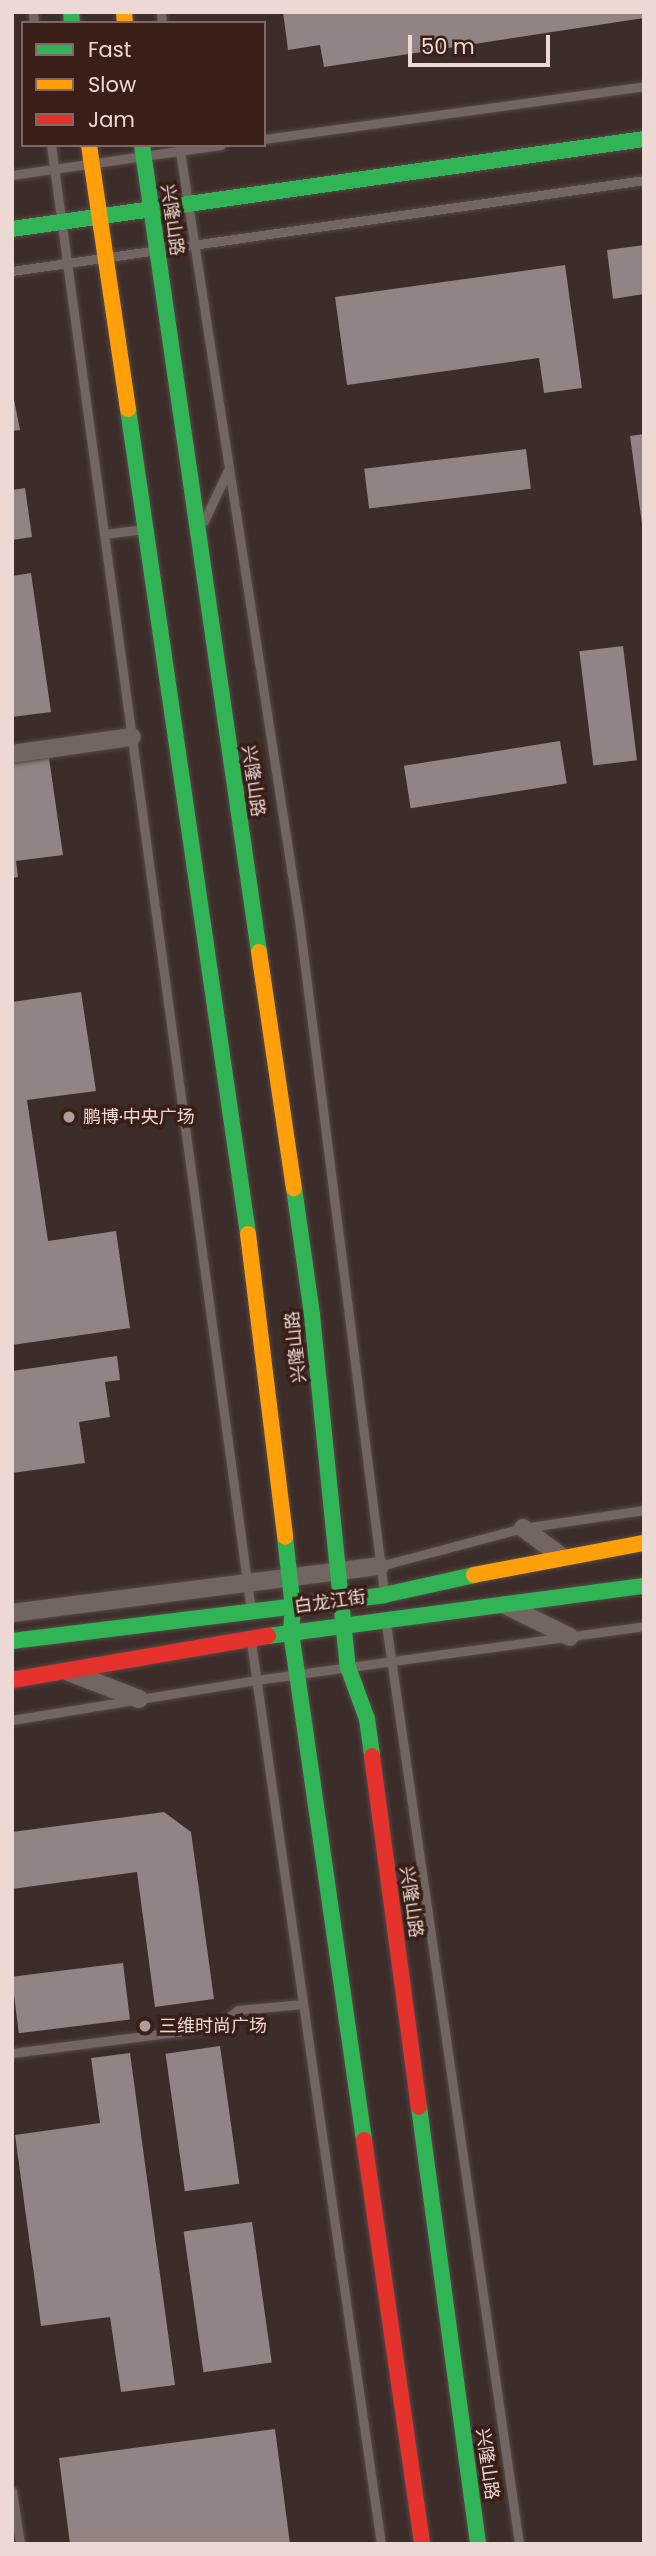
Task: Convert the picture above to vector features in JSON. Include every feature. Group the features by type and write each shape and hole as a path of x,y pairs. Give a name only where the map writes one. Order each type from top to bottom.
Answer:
{"street":[{"path":"12,229 644,139"},
{"name":"兴隆山路","path":"89,147 261,1322 293,1608 291,1632 422,2544"},
{"name":"兴隆山路","path":"143,151 312,1315 344,1601 342,1625 348,1667 367,1719 478,2544"},
{"path":"12,754 132,737"},
{"path":"523,1528 561,1556"},
{"name":"白龙江街","path":"12,1642 251,1614 384,1595 561,1556 644,1543"},
{"name":"白龙江街","path":"12,1613 380,1566"},
{"name":"白龙江街","path":"12,1680 291,1632 644,1586"},
{"path":"505,1605 570,1637"},
{"path":"50,1609 115,1629"},
{"path":"69,1672 139,1699"}],"lane":[{"path":"266,139 644,86"},
{"path":"51,147 251,1614 256,1680 382,2544"},
{"path":"12,175 92,163 143,151 179,148 299,920 385,1620 519,2544"},
{"path":"12,271 644,180"},
{"path":"198,536 228,469"},
{"path":"104,534 144,529"},
{"path":"380,1566 523,1528 644,1510"},
{"path":"12,1720 256,1680 644,1626"},
{"path":"12,2053 215,2027 238,2010 303,2004"},
{"path":"12,2491 20,2544"}],"building":[{"path":"283,12 644,12 644,18 324,67 320,45 288,50"},
{"path":"644,245 644,294 613,299 607,250"},
{"path":"565,265 582,388 544,393 539,358 347,385 335,297"},
{"path":"12,389 20,430 12,431"},
{"path":"644,434 644,524 642,524 630,436"},
{"path":"526,449 531,489 369,509 364,469"},
{"path":"25,488 32,537 12,540 12,490"},
{"path":"31,573 51,712 12,717 12,576"},
{"path":"623,646 637,760 593,766 579,651"},
{"path":"560,741 567,783 411,808 404,766"},
{"path":"49,758 63,855 16,861 18,877 12,878 12,763"},
{"path":"81,992 96,1091 27,1100 48,1241 116,1231 130,1328 12,1345 12,1002"},
{"path":"117,1356 120,1380 105,1382 110,1417 79,1422 85,1463 12,1473 12,1371"},
{"path":"164,1812 191,1832 214,1999 155,2007 137,1872 12,1889 12,1832"},
{"path":"123,1963 130,2020 19,2033 12,1977"},
{"path":"220,2046 239,2184 185,2191 166,2054"},
{"path":"130,2053 175,2385 121,2392 110,2317 41,2326 15,2135 100,2123 91,2058"},
{"path":"252,2222 272,2363 203,2372 184,2232"},
{"path":"275,2429 290,2544 70,2544 59,2458"}],"traffic: fast":[{"path":"71,12 72,21"},
{"path":"12,229 644,139"},
{"path":"142,147 259,952"},
{"path":"128,409 248,1234"},
{"path":"294,1188 312,1315 348,1667 367,1719 372,1756"},
{"path":"285,1537 293,1608 291,1632 364,2140"},
{"path":"12,1641 384,1595 474,1575"},
{"path":"268,1636 644,1586"},
{"path":"419,2107 478,2544"}],"traffic: slow":[{"path":"124,12 125,21"},
{"path":"89,147 128,409"},
{"path":"259,952 294,1188"},
{"path":"248,1234 285,1537"},
{"path":"474,1575 644,1543"}],"traffic: jam":[{"path":"12,1680 268,1636"},
{"path":"372,1756 419,2107"},
{"path":"364,2140 422,2544"}],"place":[{"name":"鹏博·中央广场","path":"69,1117"},
{"name":"三维时尚广场","path":"145,2026"}]}
